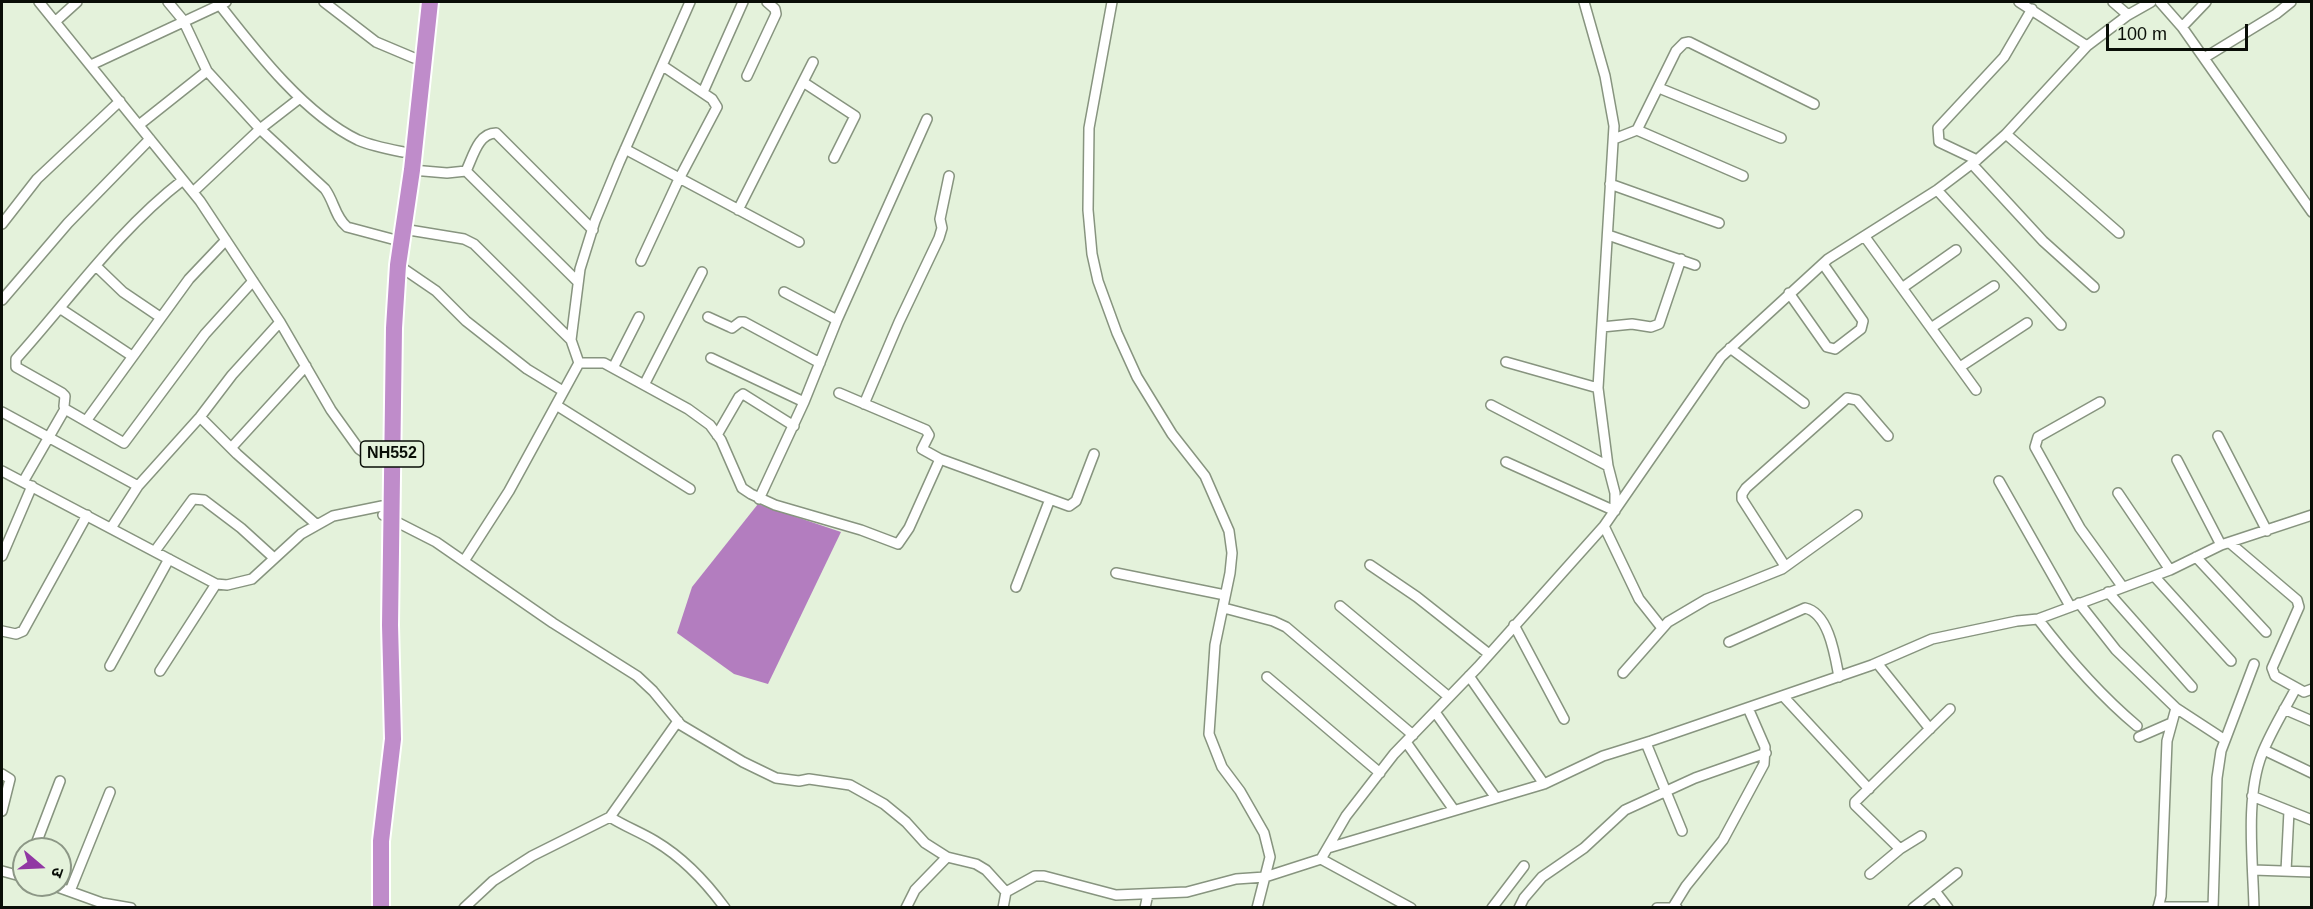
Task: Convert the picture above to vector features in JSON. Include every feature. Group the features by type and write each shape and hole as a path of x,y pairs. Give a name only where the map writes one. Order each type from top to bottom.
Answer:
{"highway":[{"name":"NH552","path":"381,908 381,841 393,739 386,513 382,457 383,356 398,234 403,152 420,2"},
{"name":"NH552","path":"372,908 371,851 383,728 386,513 392,363 399,265 398,234 412,170 430,2"}],"street":[{"path":"39,2 193,192 280,322 331,410 359,449 368,455 382,457"},
{"path":"56,21 77,2"},
{"path":"168,2 183,20 207,71 260,129 325,189 332,198 341,222 346,227 464,239 474,244 571,340"},
{"path":"324,2 376,42 414,58"},
{"path":"464,561 509,491 579,363 571,340 580,269 592,230 625,149 690,2"},
{"path":"703,92 742,2"},
{"path":"747,76 776,14 775,9 767,2"},
{"path":"1112,2 1089,128 1088,210 1092,254 1098,281 1117,333 1137,377 1172,434 1205,476 1229,531 1232,554 1224,608 1215,645 1209,734 1222,767 1240,791 1263,833 1270,857 1257,908"},
{"path":"1584,2 1605,76 1614,126 1598,388 1608,466 1615,493 1615,511"},
{"path":"2019,2 2087,46"},
{"path":"2113,2 2128,15"},
{"path":"1006,892 1035,876 1044,876 1116,895 1186,892 1236,879 1265,877 1321,859 1346,816 1380,773 1604,526 1721,357 1823,264 1937,190 1975,162 2006,134 2087,46 2128,15 2151,2"},
{"path":"2160,2 2182,27 2312,212"},
{"path":"2182,27 2206,2"},
{"path":"2204,58 2276,14 2291,2"},
{"path":"91,65 223,3 262,59 300,98 334,125 358,139 403,152"},
{"path":"2032,9 2004,57 1938,128 1939,142 1975,162 2043,241 2094,287"},
{"path":"1614,139 1637,130 1676,51 1684,43 1689,42 1814,104"},
{"path":"738,210 813,62"},
{"path":"641,261 679,179 717,107 712,99 703,92 663,66"},
{"path":"139,125 207,71"},
{"path":"803,82 855,116 834,158"},
{"path":"1659,88 1781,138"},
{"path":"193,192 260,129 300,98"},
{"path":"2,224 37,179 120,100"},
{"path":"759,499 794,426 837,320 927,119"},
{"path":"1637,130 1743,176"},
{"path":"466,171 480,140 486,134 496,133 592,230"},
{"path":"2006,134 2119,233"},
{"path":"2,300 68,223 150,139"},
{"path":"625,149 799,243"},
{"path":"412,170 447,173 466,171"},
{"path":"466,171 578,282"},
{"path":"864,404 899,322 939,238 942,228 940,219 950,176"},
{"path":"183,180 135,222 16,359 16,367 62,393 65,396 63,406 65,410 124,443 205,333 253,281"},
{"path":"1610,184 1719,223"},
{"path":"1937,190 2061,325"},
{"path":"1608,235 1695,265"},
{"path":"1864,237 1977,390"},
{"path":"86,422 189,279 226,240"},
{"path":"1902,288 1956,250"},
{"path":"1602,327 1632,324 1651,327 1659,324 1681,259"},
{"path":"1789,293 1831,350 1860,329 1863,321 1823,264"},
{"path":"399,265 436,291 466,321 527,369 563,391"},
{"path":"96,266 123,292 160,317"},
{"path":"644,385 702,272"},
{"path":"1931,328 1994,286"},
{"path":"784,292 837,320"},
{"path":"61,309 132,356"},
{"path":"613,368 639,317"},
{"path":"708,317 732,328 744,322 820,363"},
{"path":"111,528 138,486 280,322"},
{"path":"1960,367 2027,322"},
{"path":"1730,348 1804,403"},
{"path":"711,358 804,402"},
{"path":"1506,362 1598,388"},
{"path":"579,363 604,363 688,409 711,425 742,488 759,499 802,514 861,530 898,544 909,528 939,459"},
{"path":"232,447 306,366"},
{"path":"717,435 743,394 746,384 753,378"},
{"path":"839,393 926,430 929,435 922,449 939,459 1069,506 1074,504 1094,454"},
{"path":"743,394 794,426"},
{"path":"1785,566 1742,499 1746,488 1847,398 1857,400 1888,436"},
{"path":"2100,402 2038,437 2034,447 2080,528 2122,586"},
{"path":"556,405 690,489"},
{"path":"1491,405 1608,466"},
{"path":"2,555 27,484 48,437 65,410"},
{"path":"2,412 138,486"},
{"path":"200,417 317,525"},
{"path":"2218,436 2267,531"},
{"path":"2177,460 2225,544 2297,600 2299,607 2272,668 2275,676 2296,688 2304,692 2312,689"},
{"path":"1506,462 1615,511"},
{"path":"2,471 216,584 227,585 252,579 302,534 333,516 386,513 436,542 553,623 637,676 678,721 743,762 776,778 800,781 809,779 850,785 869,795 906,822 926,843 946,857 976,864 986,870 1006,892"},
{"path":"2000,481 2074,605 2116,650 2176,708 2225,740"},
{"path":"2118,493 2170,570"},
{"path":"155,551 193,499 199,498 241,528 274,558"},
{"path":"1016,587 1050,499"},
{"path":"2,631 16,634 23,631 87,515"},
{"path":"1623,673 1662,628 1707,599 1785,566 1857,515"},
{"path":"1328,848 1544,784 1603,756 1877,663 1932,639 2037,619 2170,570 2225,544 2312,515"},
{"path":"1604,526 1639,599 1662,628"},
{"path":"2196,557 2266,632"},
{"path":"110,666 169,559"},
{"path":"1370,565 1426,604 1489,654"},
{"path":"1116,573 1225,595"},
{"path":"2154,576 2231,661"},
{"path":"160,671 216,584"},
{"path":"2108,592 2192,687"},
{"path":"1340,606 1449,697"},
{"path":"1224,608 1273,621 1286,627 1409,739 1454,810"},
{"path":"1729,642 1805,608 1811,609 1817,613 1832,642 1839,676"},
{"path":"2037,619 2118,710 2137,726"},
{"path":"1514,625 1564,719"},
{"path":"1877,663 1930,729"},
{"path":"2176,708 2168,741 2161,896 2158,907 2213,907 2217,778 2221,751 2254,664"},
{"path":"1469,676 1544,784"},
{"path":"1267,677 1380,773"},
{"path":"2254,908 2252,796 2264,750 2296,688"},
{"path":"1783,696 1869,789"},
{"path":"1657,908 1675,907 1686,886 1723,840 1759,775 1766,753 1748,708"},
{"path":"1900,849 1856,805 1857,799 1950,709"},
{"path":"2284,710 2312,721"},
{"path":"1435,712 1496,798"},
{"path":"464,908 493,881 531,856 610,817 678,721"},
{"path":"2139,737 2171,723"},
{"path":"1646,743 1682,831"},
{"path":"2264,750 2312,773"},
{"path":"1519,908 1524,898 1542,877 1584,848 1625,810 1695,778 1766,753"},
{"path":"2,774 10,779 2,811"},
{"path":"39,837 60,781"},
{"path":"72,886 110,792"},
{"path":"2252,796 2312,820"},
{"path":"2286,871 2289,811"},
{"path":"610,817 674,854 707,885 725,908"},
{"path":"1870,874 1900,849 1921,836"},
{"path":"906,908 915,890 946,857"},
{"path":"1321,859 1410,907"},
{"path":"1492,908 1524,866"},
{"path":"2253,870 2312,872"},
{"path":"1913,908 1957,873"},
{"path":"1935,891 1948,908"},
{"path":"72,892 102,903 131,908"},
{"path":"1003,908 1006,892"},
{"path":"1145,908 1148,894"}],"shaded area":[{"path":"758,504 841,532 768,684 734,674 677,633 692,587"}]}
